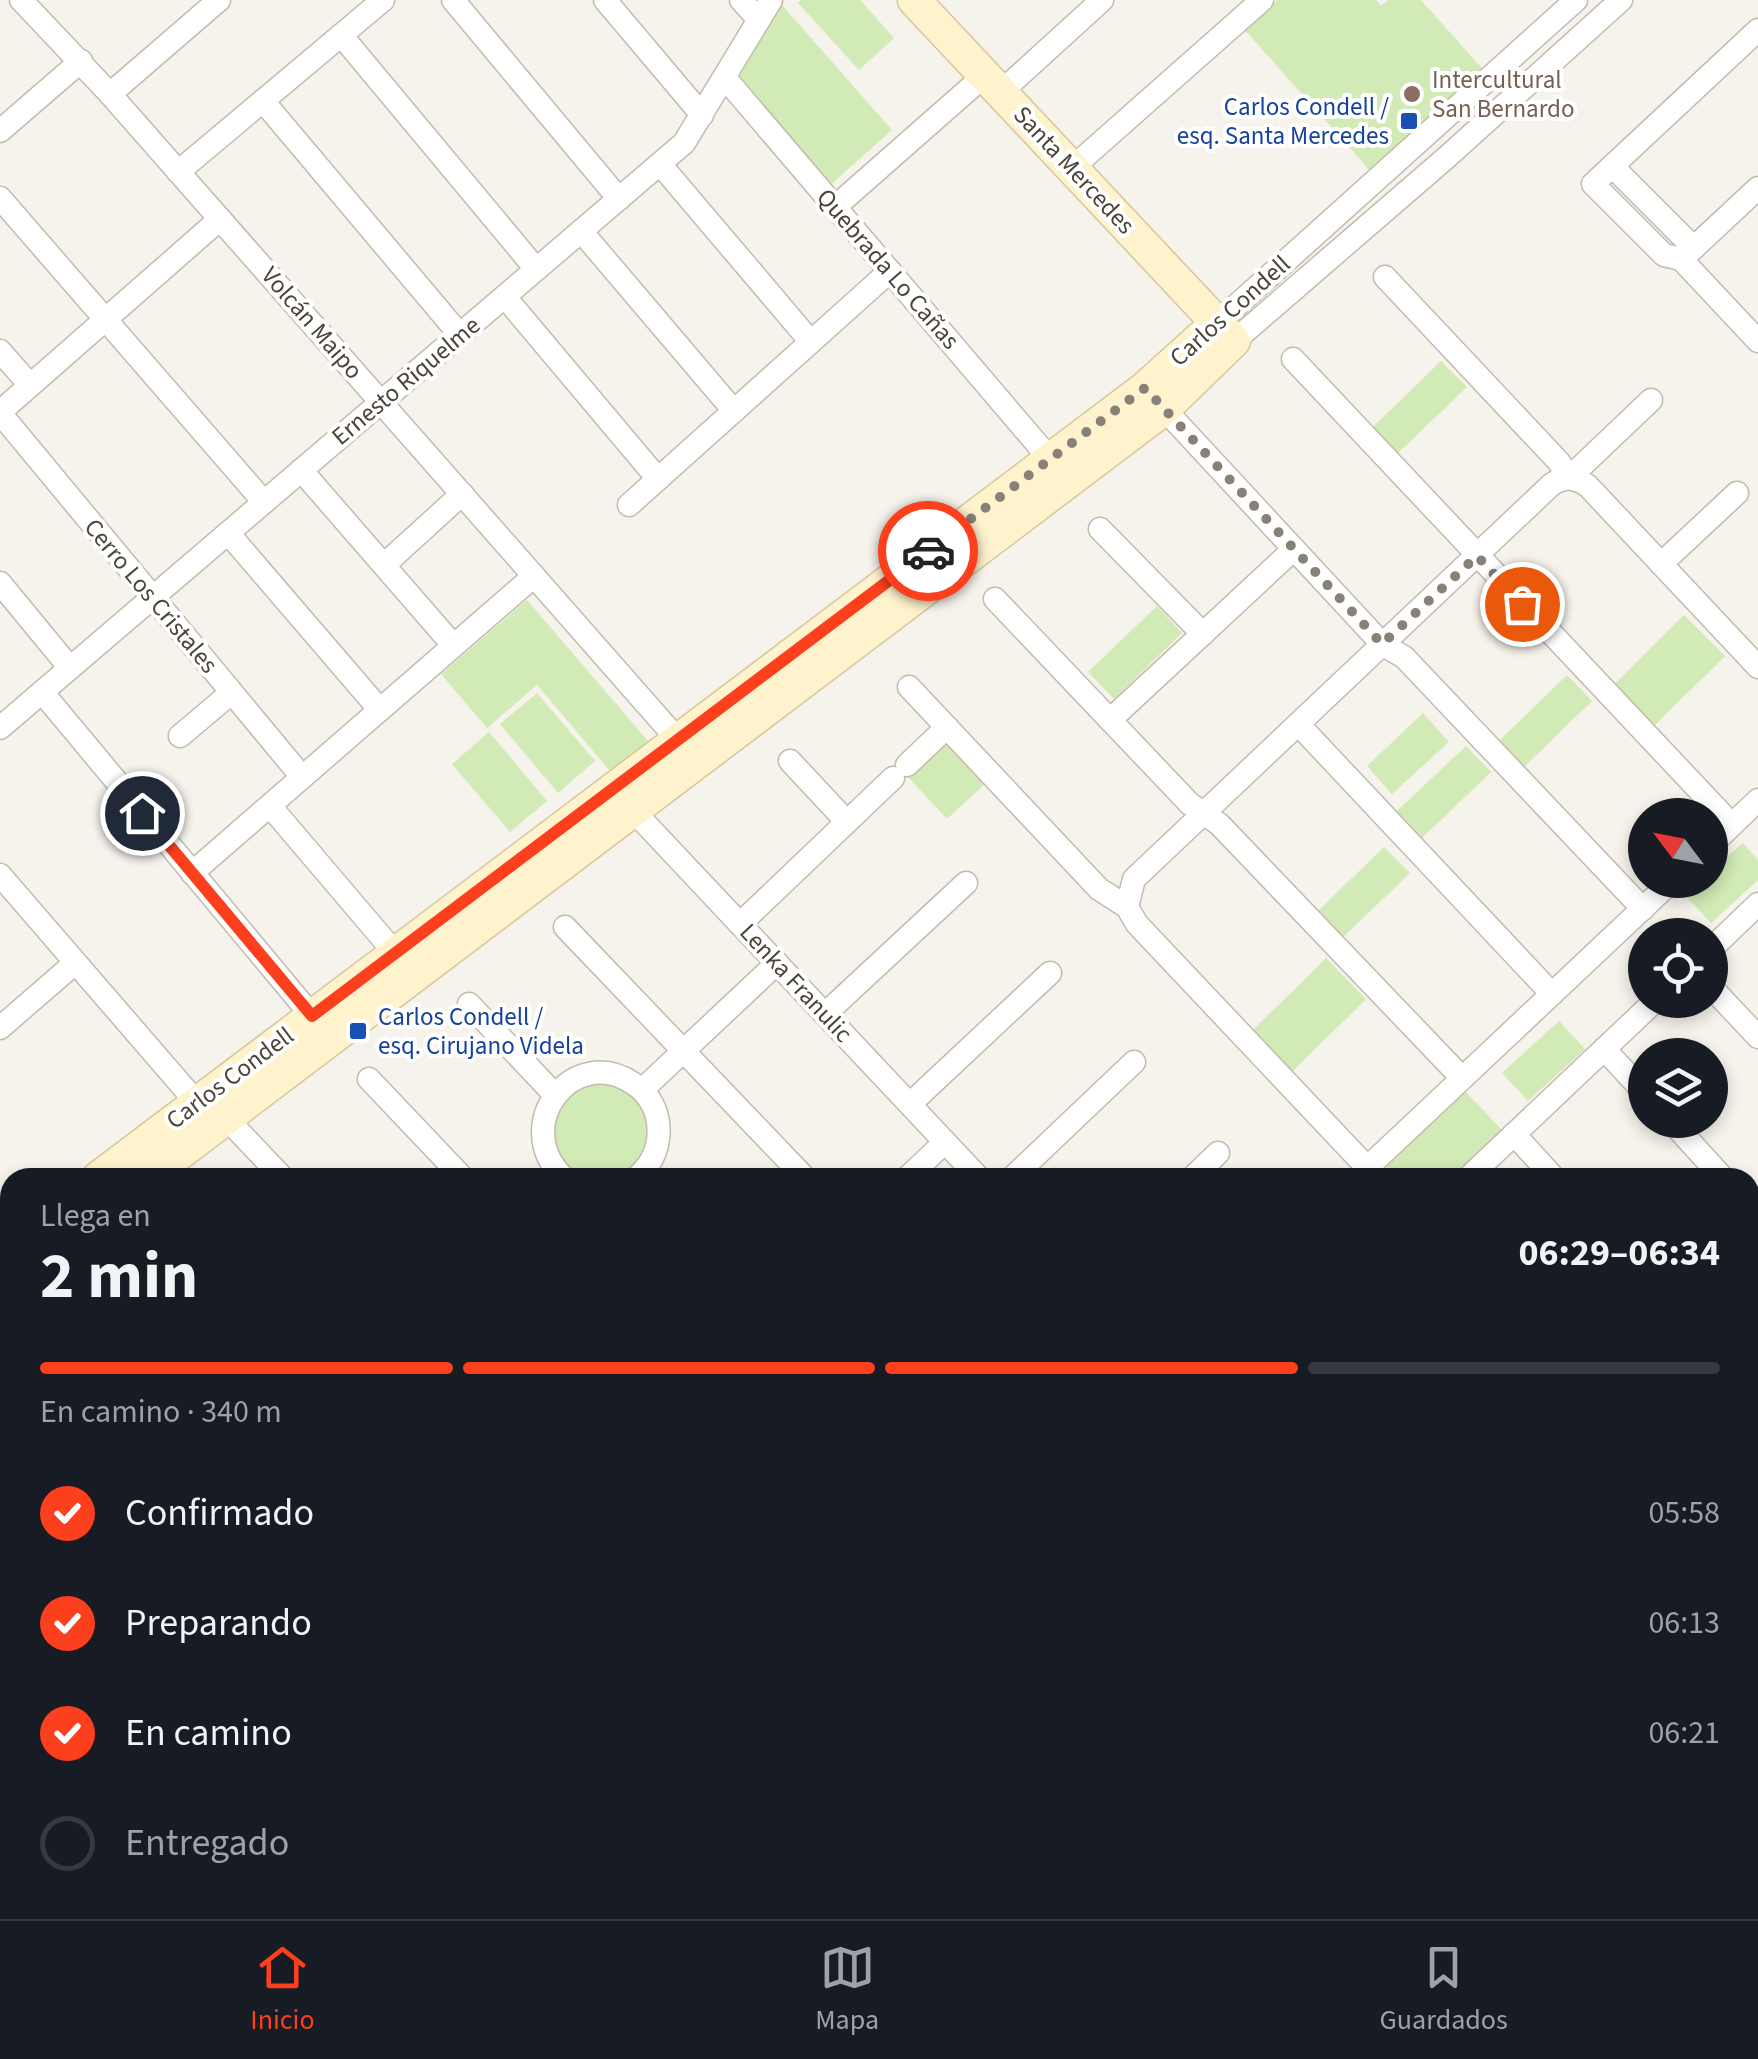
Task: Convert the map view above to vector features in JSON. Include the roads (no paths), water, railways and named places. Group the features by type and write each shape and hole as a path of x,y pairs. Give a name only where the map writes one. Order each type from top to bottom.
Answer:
{"street":[{"name":"Volcán Maipo","path":"21,0 81,61 678,740"},
{"path":"110,94 220,0"},
{"path":"178,172 382,0"},
{"path":"453,0 619,199"},
{"path":"605,0 702,115"},
{"path":"741,0 765,10"},
{"path":"835,207 1102,0"},
{"path":"1072,168 1262,0"},
{"name":"Carlos Condell","path":"115,1168 211,1110 1154,398 1576,0"},
{"name":"Carlos Condell","path":"1226,332 1447,157 1621,0"},
{"name":"Santa Mercedes","path":"923,3 1226,332"},
{"name":"Ernesto Riquelme","path":"0,728 684,143 765,10"},
{"path":"1758,30 1593,184 1664,255 1688,254 1758,188"},
{"path":"341,35 536,270"},
{"path":"0,130 81,61"},
{"name":"Quebrada Lo Cañas","path":"725,78 1050,459"},
{"path":"263,101 460,335"},
{"path":"660,164 811,342"},
{"path":"0,198 264,502"},
{"path":"0,412 220,219"},
{"path":"581,231 734,411"},
{"path":"1688,254 1758,341"},
{"path":"629,505 890,271"},
{"path":"1386,277 1559,462 1569,478"},
{"path":"504,296 658,479"},
{"path":"0,352 30,385"},
{"path":"1292,359 1732,825"},
{"path":"1154,398 1382,644 1404,657 1643,909"},
{"name":"Carlos Condell","path":"156,1168 211,1110 312,1016 395,954 624,800 678,740 1050,459 1154,398"},
{"path":"1569,478 1650,400"},
{"name":"Cerro Los Cristales","path":"0,412 302,778"},
{"path":"301,470 453,644"},
{"path":"1127,906 1134,879 1556,481 1569,478 1588,486 1755,658"},
{"path":"1661,564 1736,493"},
{"path":"384,565 462,494"},
{"path":"1100,529 1202,634"},
{"path":"228,533 380,710"},
{"path":"1110,720 1294,548"},
{"path":"192,873 534,576"},
{"path":"0,584 70,668"},
{"path":"996,599 1190,804 1220,824 1462,1078"},
{"path":"909,687 1099,889 1127,906 1137,924 1368,1168"},
{"path":"42,692 312,1016"},
{"path":"180,736 231,693"},
{"path":"1298,724 1552,994"},
{"path":"740,924 946,727"},
{"path":"790,761 847,822"},
{"name":"Lenka Franulic","path":"624,800 970,1168"},
{"path":"1728,829 1758,800"},
{"path":"270,806 395,954"},
{"path":"0,875 211,1110 272,1168"},
{"path":"825,1014 966,883"},
{"path":"1376,1168 1462,1078 1655,898"},
{"path":"1728,933 1758,904"},
{"path":"565,927 796,1168"},
{"path":"0,1028 75,963"},
{"path":"642,1090 777,963"},
{"path":"910,1104 1050,973"},
{"path":"469,1004 555,1095"},
{"path":"1728,1005 1758,1037"},
{"path":"1478,1168 1637,1018"},
{"path":"1604,1050 1628,1076"},
{"path":"1023,1168 1134,1062"},
{"path":"553,1168 542,1138 544,1116 555,1095 577,1078 604,1073 642,1090 656,1112 658,1138 646,1168"},
{"path":"369,1079 454,1168"},
{"path":"1514,1134 1545,1168"},
{"path":"1686,1138 1714,1168"},
{"path":"918,1168 946,1142"},
{"path":"1202,1168 1218,1152"}],"place":[{"name":"Intercultural San Bernardo","path":"1412,94"},
{"name":"Carlos Condell / esq. Santa Mercedes","path":"1409,121"},
{"name":"Carlos Condell / esq. Cirujano Videla","path":"358,1031"}]}
